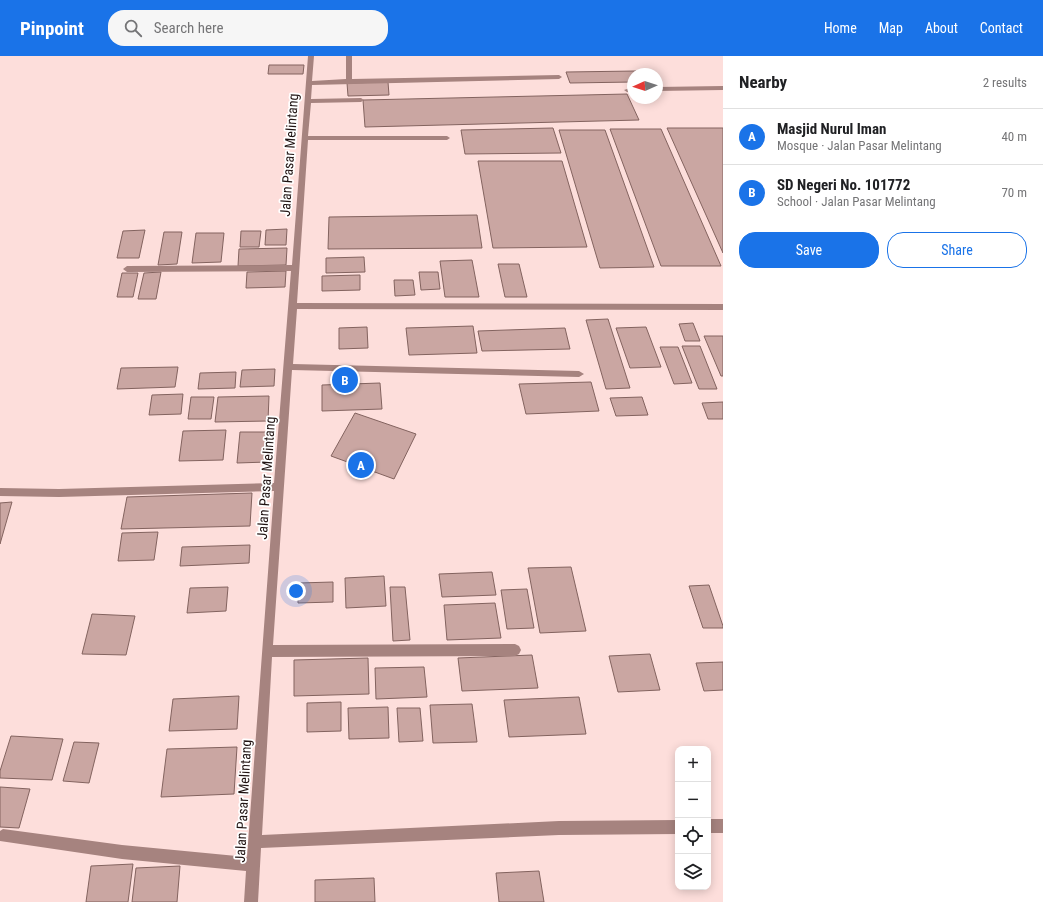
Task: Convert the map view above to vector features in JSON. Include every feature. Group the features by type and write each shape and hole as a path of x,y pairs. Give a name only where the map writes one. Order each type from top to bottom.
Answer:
{"street":[{"name":"Jalan Pasar Melintang","path":"251,902 267,651 311,56"},
{"path":"349,56 349,81"},
{"path":"309,83 559,77"},
{"path":"663,89 723,88"},
{"path":"307,101 361,100"},
{"path":"305,138 447,138"},
{"path":"127,269 295,268"},
{"path":"292,306 723,307"},
{"path":"288,367 579,374"},
{"path":"0,492 59,493 279,488"},
{"path":"267,651 515,650"},
{"path":"711,826 723,826"},
{"path":"255,842 559,828 675,827"},
{"path":"3,836 122,852 254,865"}],"building":[{"path":"269,65 304,65 303,74 268,74"},
{"path":"627,71 627,82 570,83 566,72"},
{"path":"388,82 389,95 348,96 347,83"},
{"path":"627,94 627,104 632,104 639,120 365,127 363,100"},
{"path":"553,128 561,153 465,154 461,130"},
{"path":"667,128 723,128 723,253"},
{"path":"610,129 661,129 721,266 661,266"},
{"path":"559,130 605,130 654,267 600,268"},
{"path":"478,161 562,161 587,247 493,248"},
{"path":"477,215 482,248 328,249 329,217"},
{"path":"287,229 286,245 265,245 266,230"},
{"path":"145,230 139,258 117,258 123,231"},
{"path":"241,231 261,231 259,247 240,247"},
{"path":"164,232 182,232 177,264 158,265"},
{"path":"196,233 224,233 221,262 192,263"},
{"path":"287,248 286,265 238,266 239,249"},
{"path":"364,257 365,272 326,273 326,258"},
{"path":"472,260 479,297 445,297 440,261"},
{"path":"498,264 519,264 527,297 505,297"},
{"path":"286,271 285,287 246,288 247,272"},
{"path":"161,272 156,299 138,299 144,273"},
{"path":"419,272 438,272 440,289 421,290"},
{"path":"122,273 138,273 133,297 117,297"},
{"path":"360,275 360,290 322,291 322,276"},
{"path":"394,280 413,280 415,295 395,296"},
{"path":"608,319 630,388 606,389 586,320"},
{"path":"693,323 700,341 685,341 679,324"},
{"path":"473,326 477,353 409,355 406,328"},
{"path":"367,327 368,348 339,349 339,328"},
{"path":"646,327 661,367 630,368 616,328"},
{"path":"565,328 570,349 482,351 478,331"},
{"path":"704,336 723,336 723,376 721,376"},
{"path":"682,346 700,346 717,389 699,389"},
{"path":"660,347 678,347 692,383 674,384"},
{"path":"178,367 175,387 117,389 121,368"},
{"path":"275,369 274,386 240,387 242,370"},
{"path":"236,372 235,388 198,389 200,373"},
{"path":"591,382 599,411 526,414 519,384"},
{"path":"380,383 382,409 322,411 322,385"},
{"path":"183,394 181,414 149,415 152,395"},
{"path":"269,396 268,421 215,422 218,397"},
{"path":"191,397 214,397 211,419 188,419"},
{"path":"642,397 648,415 616,416 610,398"},
{"path":"723,402 723,419 708,419 702,403"},
{"path":"355,413 416,434 394,479 331,456"},
{"path":"226,430 223,460 179,461 183,431"},
{"path":"240,432 269,432 268,462 237,463"},
{"path":"252,493 250,526 121,529 127,497"},
{"path":"12,502 0,544 0,503"},
{"path":"158,532 154,560 118,561 122,533"},
{"path":"250,545 249,563 180,566 182,547"},
{"path":"571,567 586,631 540,633 528,568"},
{"path":"492,572 496,595 442,597 439,574"},
{"path":"384,576 386,606 346,608 345,578"},
{"path":"333,582 333,602 298,603 298,583"},
{"path":"709,585 723,628 703,628 689,586"},
{"path":"228,587 226,611 187,613 190,588"},
{"path":"390,587 405,587 410,640 393,641"},
{"path":"527,589 534,628 507,629 501,590"},
{"path":"495,603 501,638 447,640 444,605"},
{"path":"92,614 135,616 126,655 82,654"},
{"path":"650,654 660,690 618,692 609,656"},
{"path":"532,655 538,688 462,691 458,658"},
{"path":"368,658 369,694 294,696 294,660"},
{"path":"723,662 723,690 704,691 696,663"},
{"path":"424,667 427,697 376,699 375,668"},
{"path":"239,696 237,729 169,731 173,699"},
{"path":"579,697 586,734 509,737 504,700"},
{"path":"341,702 341,731 307,732 307,703"},
{"path":"472,704 477,742 433,743 430,705"},
{"path":"388,707 389,738 349,739 348,708"},
{"path":"397,708 420,708 423,741 399,742"},
{"path":"11,736 63,739 52,780 0,778 0,771"},
{"path":"74,742 99,743 89,783 63,781"},
{"path":"237,747 234,794 161,797 167,749"},
{"path":"0,787 30,789 19,828 0,827"},
{"path":"133,864 128,902 86,902 91,866"},
{"path":"180,866 177,902 132,902 136,868"},
{"path":"539,871 544,902 499,902 496,873"},
{"path":"374,878 375,902 315,902 315,880"}],"place":[{"name":"SD Negeri No. 101772","path":"345,380"},
{"name":"Masjid Nurul Iman","path":"361,465"}]}
